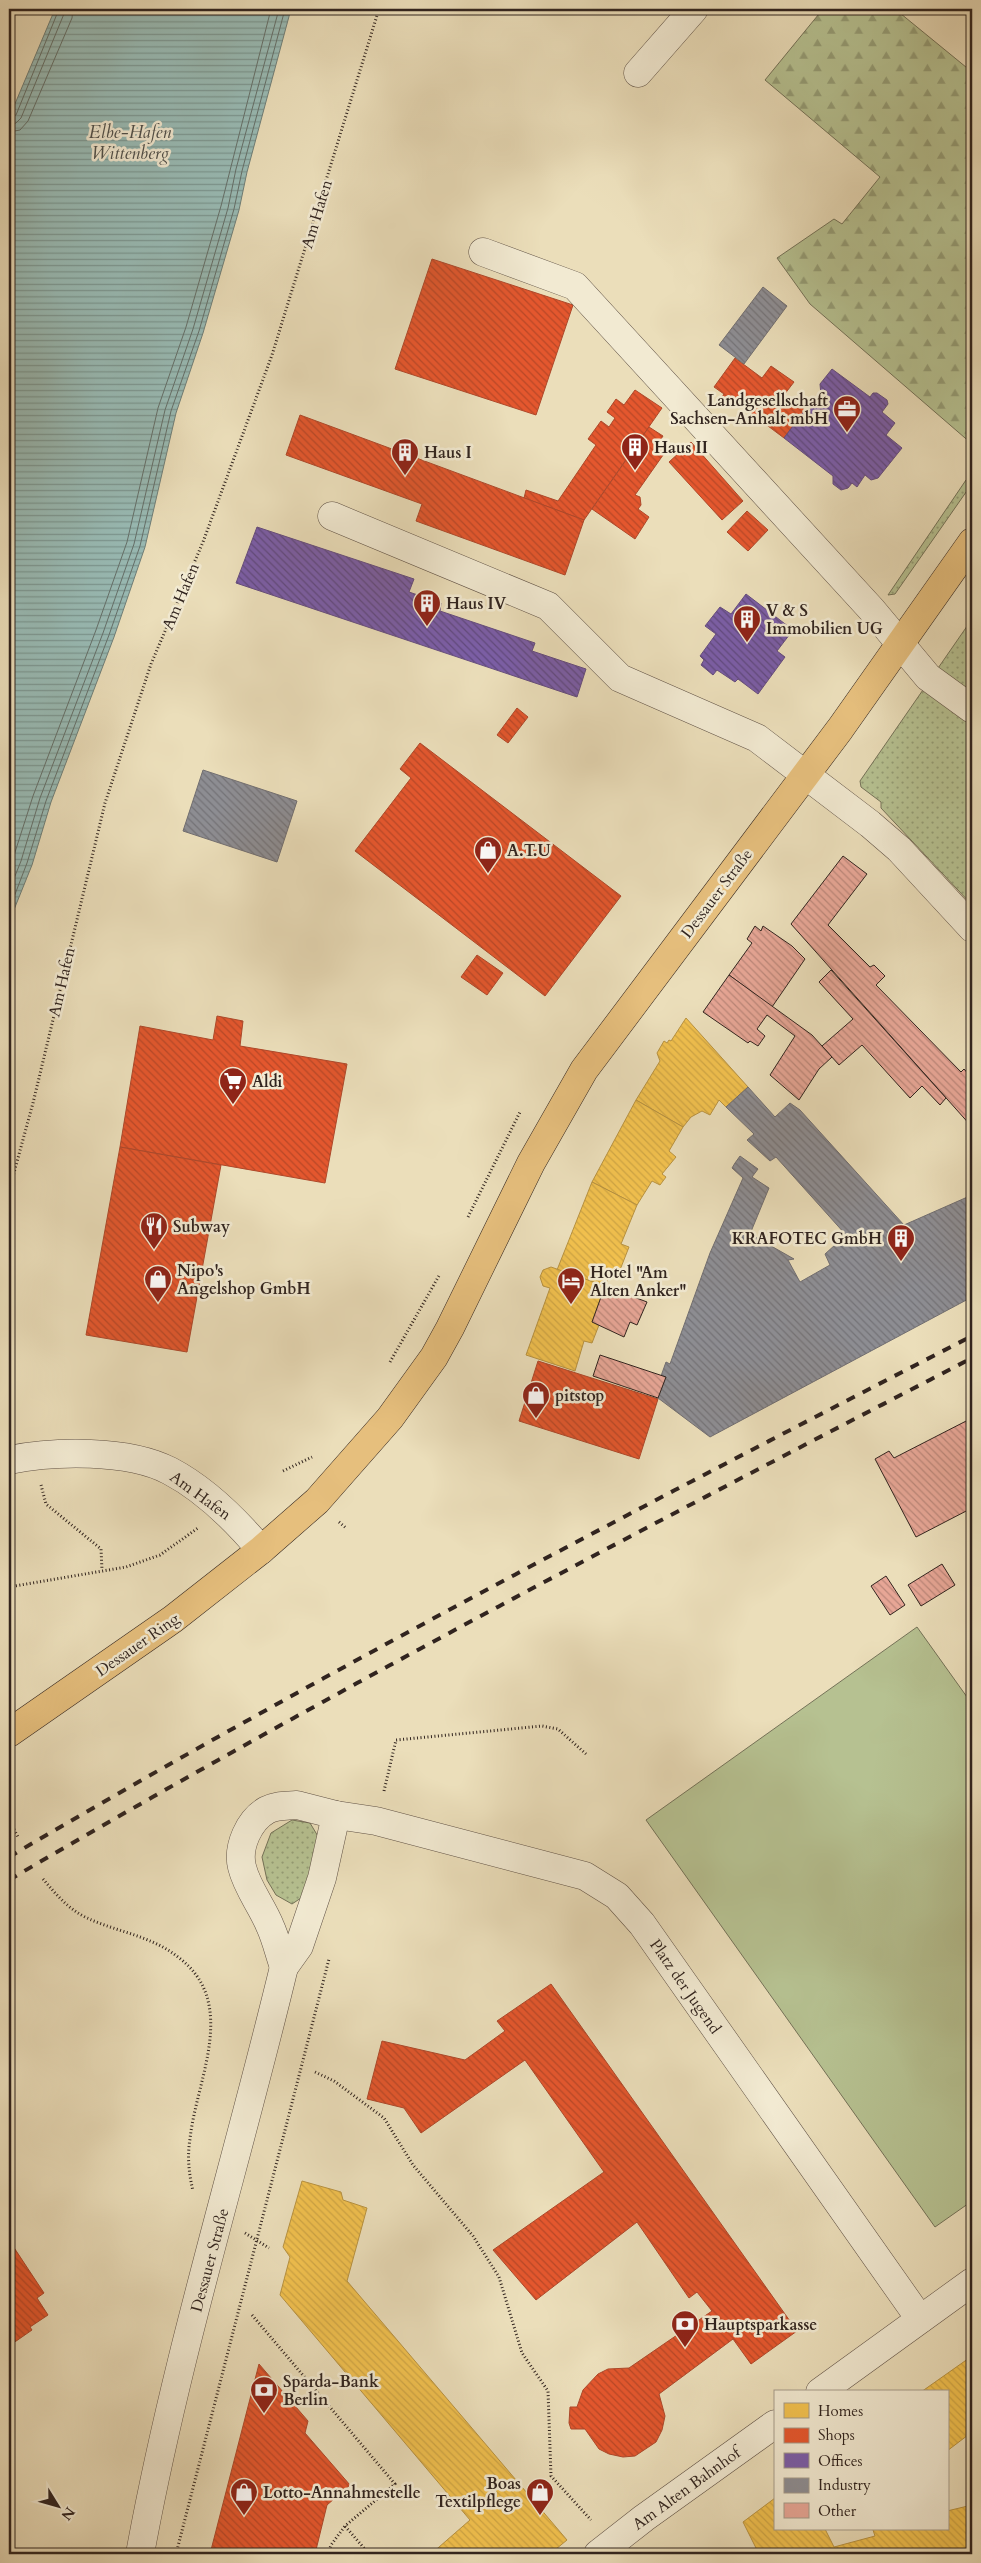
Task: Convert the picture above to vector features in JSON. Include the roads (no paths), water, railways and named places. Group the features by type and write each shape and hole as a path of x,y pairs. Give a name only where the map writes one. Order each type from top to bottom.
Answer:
{"main road":[{"name":"Dessauer Straße","path":"261,1550 317,1501 390,1418 434,1357 485,1259 530,1163 584,1070 805,776 972,542"},
{"name":"Dessauer Ring","path":"9,1733 173,1619 261,1550"}],"street":[{"path":"638,73 694,9"},
{"path":"483,252 575,286 872,610 928,677 972,709"},
{"path":"332,516 548,606 620,678 757,738 899,849 972,928"},
{"name":"Am Hafen","path":"9,1460 38,1454 100,1454 168,1470 224,1509 261,1550"},
{"path":"284,1966 270,1926 241,1865 242,1849 247,1832 255,1819 267,1810 277,1806 297,1805 336,1815"},
{"name":"Platz der Jugend","path":"336,1815 376,1820 585,1876 617,1896 642,1924 920,2319"},
{"name":"Dessauer Straße","path":"140,2554 152,2490 190,2330 284,1966 299,1946 322,1878 336,1815"},
{"path":"823,2390 972,2282"},
{"name":"Am Alten Bahnhof","path":"605,2548 774,2425"}],"water":[{"name":"Elbe-Hafen Wittenberg","path":"55,9 291,9 247,172 239,210 203,333 176,413 145,547 114,637 51,802 32,865 9,922 9,118"}],"railway":[{"path":"9,1857 127,1788 366,1655 608,1525 972,1336"},
{"path":"9,1880 128,1811 367,1678 608,1548 972,1358"}],"place":[{"name":"Landgesellschaft Sachsen-Anhalt mbH","path":"847,433"},
{"name":"Haus II","path":"635,471"},
{"name":"Haus I","path":"405,476"},
{"name":"Haus IV","path":"427,627"},
{"name":"V & S Immobilien UG","path":"747,643"},
{"name":"A.T.U","path":"488,874"},
{"name":"Aldi","path":"233,1105"},
{"name":"Subway","path":"154,1250"},
{"name":"KRAFOTEC GmbH","path":"901,1262"},
{"name":"Nipo's Angelshop GmbH","path":"158,1303"},
{"name":"Hotel \"Am Alten Anker\"","path":"571,1305"},
{"name":"pitstop","path":"536,1419"},
{"name":"Hauptsparkasse","path":"685,2348"},
{"name":"Sparda-Bank Berlin","path":"264,2414"},
{"name":"Lotto-Annahmestelle","path":"244,2516"},
{"name":"Boas Textilpflege","path":"540,2516"}]}
